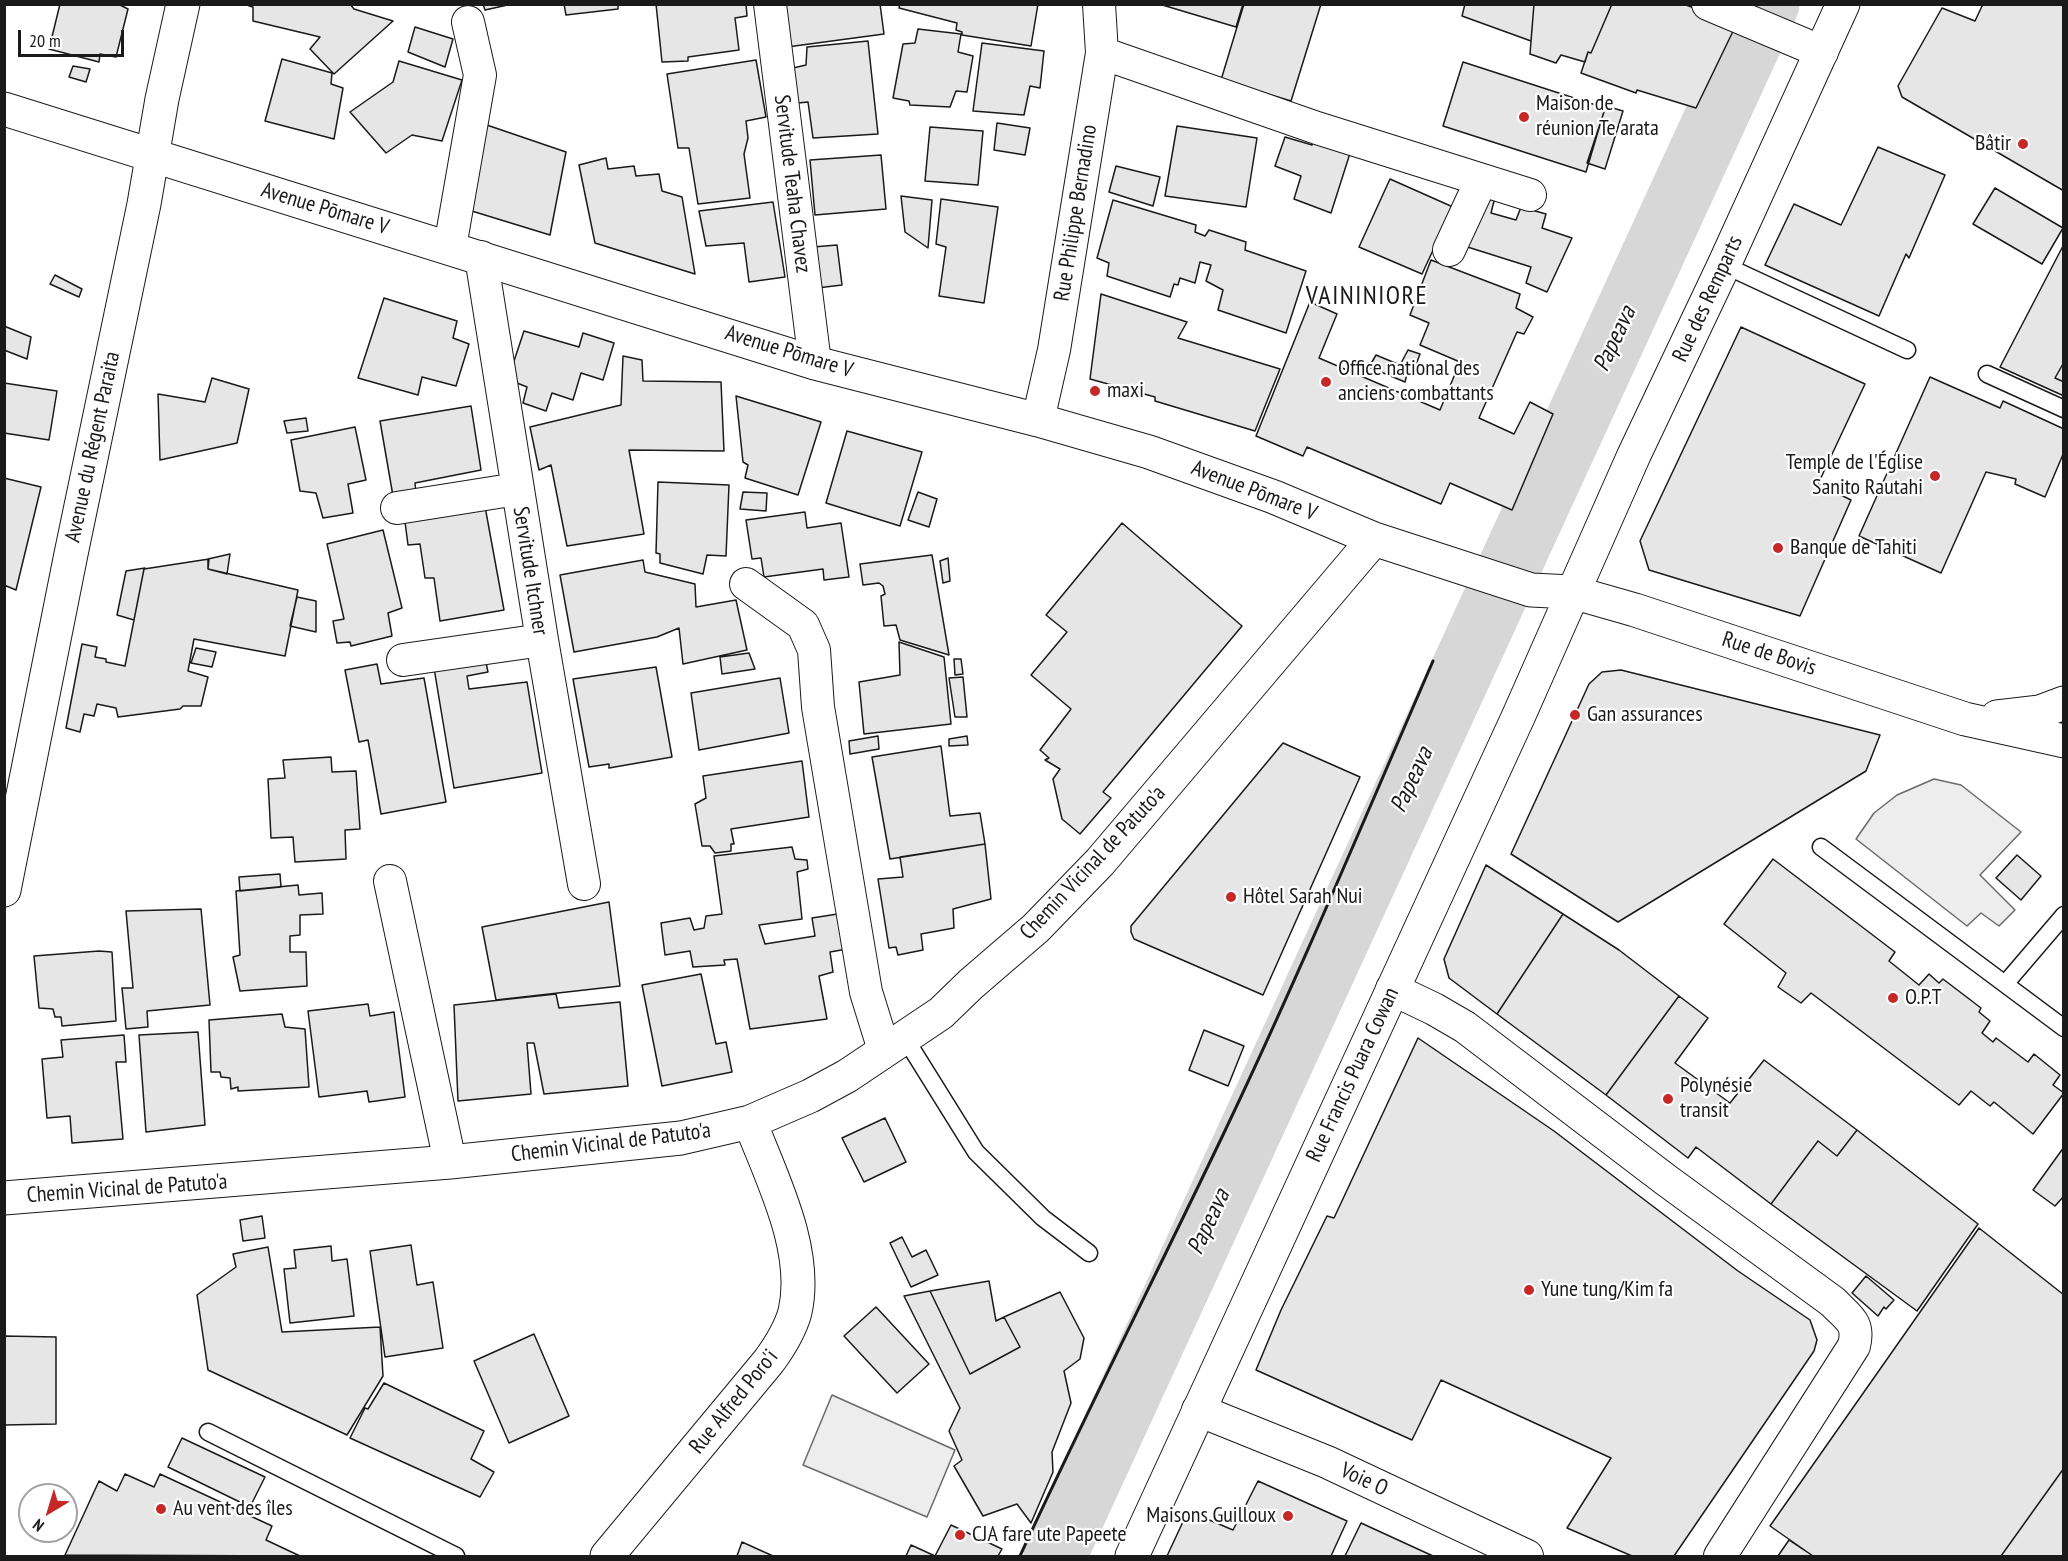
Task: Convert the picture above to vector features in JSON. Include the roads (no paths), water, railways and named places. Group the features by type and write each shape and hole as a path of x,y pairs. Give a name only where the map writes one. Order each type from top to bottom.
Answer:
{"main road":[{"name":"Avenue du Régent Paraita","path":"4,890 183,4"},
{"name":"Rue des Remparts","path":"1572,592 1843,4"},
{"name":"Avenue Pōmare V","path":"4,109 815,363 1038,420 1149,452 1274,496 1374,539 1466,570 1531,590 1572,592"},
{"name":"Chemin Vicinal de Patuto'a","path":"4,1198 450,1162 681,1138 750,1122 810,1096 847,1076 941,1013 1036,928 1100,862 1374,539"},
{"name":"Rue de Bovis","path":"1572,592 1635,610 1965,719 2064,741"},
{"name":"Rue Francis Puara Cowan","path":"1132,1557 1519,715 1572,592"},
{"name":"Rue de Bovis","path":"1965,719 2040,712 2064,704"},
{"name":"Rue Alfred Poro'i","path":"607,1557 770,1361 780,1347 795,1313 798,1267 792,1237 750,1122"}],"street":[{"name":"Servitude Teaha Chavez","path":"770,4 815,363"},
{"name":"Rue Philippe Bernadino","path":"1038,420 1054,350 1102,53 1099,4"},
{"path":"1717,7 1822,52"},
{"path":"450,247 480,75 468,22"},
{"path":"1102,53 1317,128 1530,195"},
{"path":"1449,250 1481,181"},
{"name":"Servitude Itchner","path":"481,257 517,489 584,884"},
{"path":"397,508 517,489"},
{"path":"746,584 803,625 814,650 818,707 866,992 895,1044"},
{"path":"402,660 542,640"},
{"path":"390,881 450,1162"},
{"path":"1392,989 1434,1009 1465,1028 1666,1180 1833,1302 1855,1326 1857,1334 1854,1346 1720,1557"},
{"name":"Voie O","path":"1198,1410 1327,1462 1527,1557"}],"lane":[{"path":"1724,265 1906,350"},
{"path":"1988,374 2064,409"},
{"path":"1821,847 2064,1028"},
{"path":"2005,984 2064,915"},
{"path":"895,1044 976,1152 1043,1218 1089,1253"},
{"path":"208,1432 456,1557"}],"waterway":[{"name":"Papeava","path":"1055,1556 1768,4"}],"place":[{"name":"Maison de réunion Te arata","path":"1524,117"},
{"name":"Bâtir","path":"2023,144"},
{"name":"Office national des anciens combattants","path":"1326,382"},
{"name":"maxi","path":"1095,391"},
{"name":"Temple de l'Église Sanito Rautahi","path":"1935,476"},
{"name":"Banque de Tahiti","path":"1778,548"},
{"name":"Gan assurances","path":"1575,715"},
{"name":"Hôtel Sarah Nui","path":"1231,897"},
{"name":"O.P.T","path":"1893,998"},
{"name":"Polynésie transit","path":"1668,1099"},
{"name":"Yune tung/Kim fa","path":"1529,1290"},
{"name":"Au vent des îles","path":"161,1509"},
{"name":"Maisons Guilloux","path":"1288,1516"},
{"name":"CJA fare ute Papeete","path":"960,1535"}],"district":[{"name":"VAININIORE","path":"1367,297"}]}
